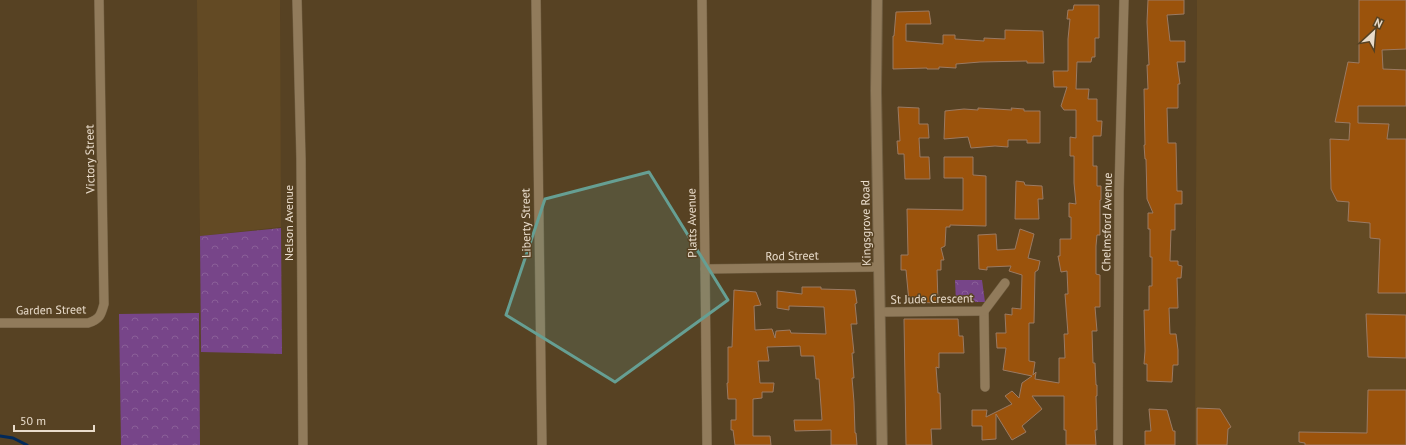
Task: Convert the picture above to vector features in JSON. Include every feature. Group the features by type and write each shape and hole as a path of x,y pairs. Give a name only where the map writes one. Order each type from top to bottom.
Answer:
{"main road":[{"name":"Kingsgrove Road","path":"877,0 876,91 882,445"}],"street":[{"name":"Victory Street","path":"99,0 104,304 100,316"},
{"name":"Nelson Avenue","path":"297,0 301,159 303,445"},
{"name":"Liberty Street","path":"536,0 542,445"},
{"name":"Platts Avenue","path":"702,0 707,445"},
{"name":"Chelmsford Avenue","path":"1118,445 1119,192 1124,0"},
{"name":"Rod Street","path":"705,269 880,267"},
{"name":"St Jude Crescent","path":"985,387 984,311 1004,283"},
{"name":"St Jude Crescent","path":"880,312 984,311"},
{"name":"Garden Street","path":"0,323 82,323 96,320 100,316"}],"highlighted area":[{"path":"649,172 728,300 615,382 506,315 545,199"}],"shaded area":[{"path":"197,0 280,0 281,227 200,236"},
{"path":"1197,0 1406,0 1406,445 1195,445"}],"green space":[{"path":"281,228 282,354 201,352 200,236"},
{"path":"955,280 982,280 985,302 956,302"},
{"path":"199,313 200,445 121,445 119,314"}],"building":[{"path":"1148,0 1184,0 1184,14 1167,15 1170,41 1185,41 1185,62 1177,62 1180,84 1178,84 1178,108 1167,108 1168,143 1176,143 1177,191 1182,191 1182,204 1175,204 1175,230 1171,230 1170,261 1178,261 1178,265 1182,266 1181,278 1177,278 1178,308 1169,308 1170,334 1176,334 1178,350 1178,365 1173,365 1172,382 1147,381 1147,364 1144,364 1144,310 1149,310 1149,286 1152,286 1152,257 1150,257 1150,229 1148,229 1148,213 1153,213 1147,199 1146,159 1144,145 1144,89 1148,89 1147,65 1149,65 1147,22"},
{"path":"1359,0 1406,0 1406,49 1382,50 1383,69 1406,70 1406,106 1358,106 1358,123 1389,124 1387,139 1406,139 1406,293 1378,293 1380,239 1370,238 1370,223 1348,221 1349,202 1337,201 1331,189 1330,139 1349,140 1350,123 1335,122 1348,62 1359,63"},
{"path":"1074,5 1099,5 1099,38 1095,38 1095,57 1092,57 1091,62 1077,62 1076,89 1089,89 1088,99 1097,99 1097,121 1102,121 1101,136 1093,136 1093,166 1097,166 1097,186 1101,186 1100,235 1097,235 1096,246 1096,274 1100,275 1100,307 1095,307 1097,331 1092,331 1093,363 1095,363 1097,385 1097,430 1095,430 1096,445 1066,445 1066,430 1064,430 1064,396 1032,396 1042,409 1022,426 1026,432 1012,440 996,414 996,439 982,440 982,426 972,426 972,410 987,410 986,417 1012,404 1005,396 1012,391 1019,398 1022,383 1032,376 1003,370 1006,348 997,348 996,333 1006,333 1005,314 1012,315 1012,308 1021,309 1022,275 1009,271 1011,266 987,267 987,270 979,269 978,235 996,234 997,250 1015,249 1020,229 1034,234 1028,258 1040,261 1038,270 1035,272 1034,323 1029,323 1029,361 1035,362 1033,375 1036,372 1035,379 1059,383 1059,358 1065,358 1064,334 1068,334 1065,294 1068,294 1067,271 1061,272 1058,256 1060,256 1060,239 1071,239 1071,217 1069,217 1069,203 1076,204 1074,156 1070,156 1070,137 1076,138 1076,110 1064,110 1061,106 1067,87 1054,87 1053,71 1068,71 1068,39 1070,19 1067,19 1068,10 1073,10"},
{"path":"929,11 931,24 906,24 906,41 943,44 943,35 955,35 955,39 984,41 984,38 1005,39 1005,30 1043,31 1044,63 1027,63 1027,61 980,62 956,64 956,68 939,67 939,69 893,69 893,36 896,12"},
{"path":"898,107 919,108 919,124 928,124 929,138 919,138 920,157 929,157 930,179 905,179 904,154 898,154 897,141 900,141"},
{"path":"978,108 1012,110 1011,108 1024,109 1024,111 1040,111 1040,143 1027,143 1027,140 1008,140 1008,147 995,146 971,148 968,137 944,139 945,111 964,109 978,110"},
{"path":"944,157 973,157 973,175 986,176 986,226 950,225 950,227 946,227 945,246 941,248 944,260 941,260 941,270 937,270 938,303 909,302 906,270 901,270 901,255 908,255 907,209 963,210 963,178 944,178"},
{"path":"1016,181 1024,182 1025,185 1042,186 1043,199 1038,199 1039,219 1015,219"},
{"path":"802,287 855,290 857,303 855,304 857,324 851,324 854,353 852,353 854,378 852,378 857,445 831,445 831,430 795,431 794,420 822,420 819,379 816,379 814,356 801,356 800,346 767,347 769,361 758,361 760,383 774,383 773,392 762,392 762,398 753,399 753,436 770,436 771,445 735,445 733,430 731,430 731,420 736,420 736,399 728,399 727,383 728,347 732,347 734,290 756,292 761,305 754,306 755,330 772,329 775,338 776,331 790,330 791,333 826,334 824,307 789,306 789,310 777,308 777,291 802,294"},
{"path":"1366,314 1406,315 1406,358 1368,357"},
{"path":"904,319 958,319 959,336 963,336 964,353 939,353 939,368 936,367 938,393 940,393 941,429 931,429 932,445 906,445"},
{"path":"1368,390 1406,390 1406,445 1305,445 1305,443 1299,442 1299,432 1367,433"},
{"path":"1197,408 1220,409 1231,427 1228,429 1227,445 1197,445"},
{"path":"1149,409 1167,410 1173,431 1175,431 1175,445 1145,445 1145,431 1151,431"}],"waterway":[{"path":"0,436 13,438 27,445"}]}
